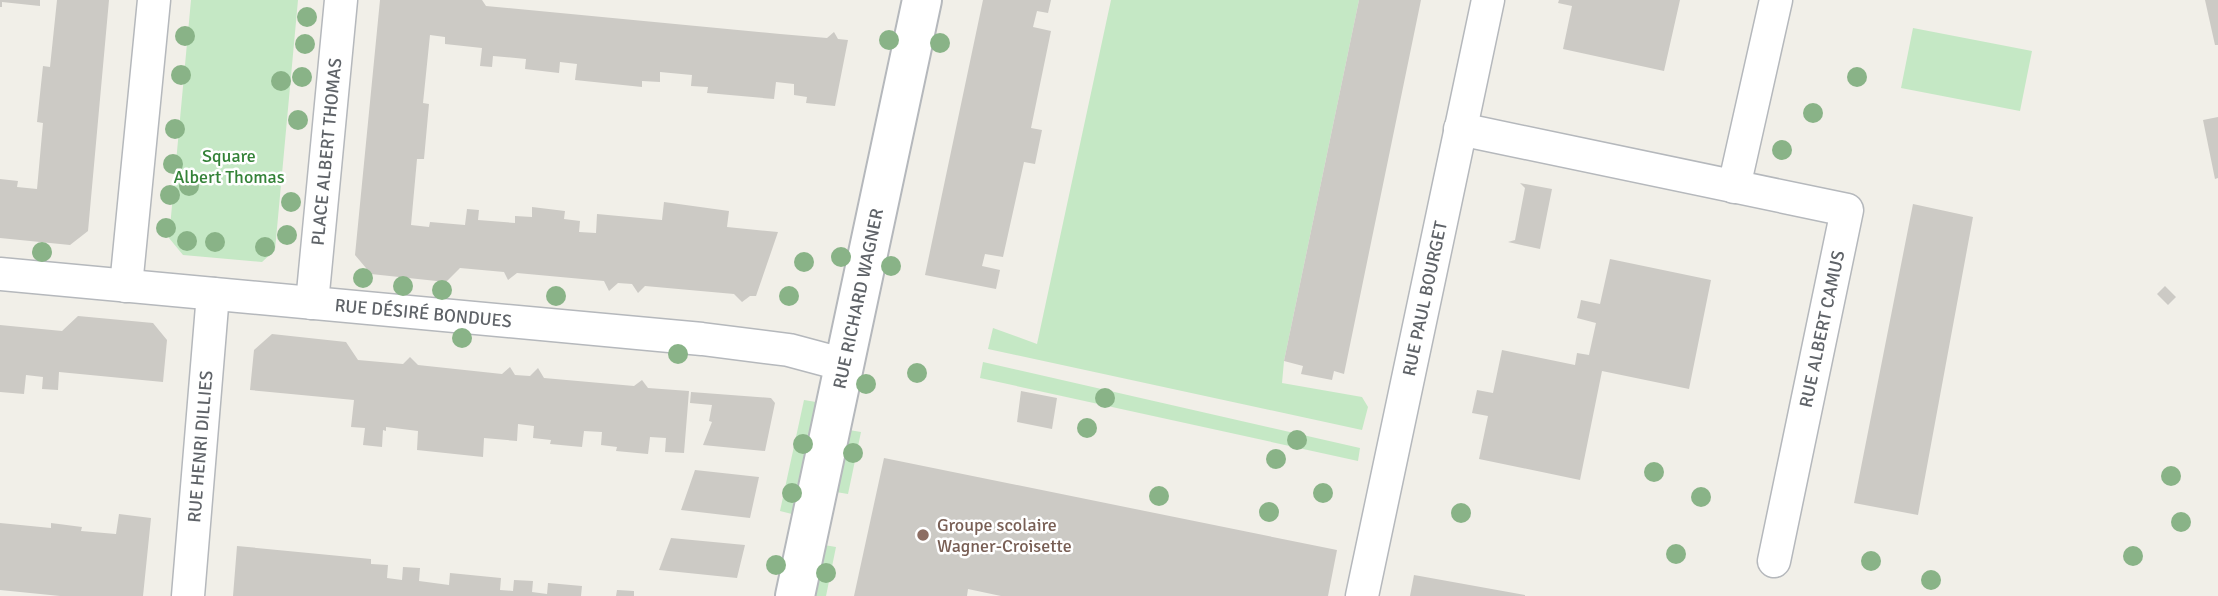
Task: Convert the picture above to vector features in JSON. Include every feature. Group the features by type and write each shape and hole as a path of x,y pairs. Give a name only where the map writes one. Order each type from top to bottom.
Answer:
{"street":[{"path":"126,286 154,0"},
{"name":"PLACE ALBERT THOMAS","path":"312,303 341,0"},
{"name":"RUE RICHARD WAGNER","path":"795,596 922,0"},
{"name":"RUE PAUL BOURGET","path":"1362,596 1488,0"},
{"path":"1734,187 1776,0"},
{"name":"RUE ALBERT CAMUS","path":"1460,129 1847,211 1774,561"},
{"name":"RUE DÉSIRÉ BONDUES","path":"0,274 702,338 789,350 845,365"},
{"name":"RUE HENRI DILLIES","path":"188,596 213,294"}],"green space":[{"name":"Square Albert Thomas","path":"191,0 298,0 275,250 262,262 183,255 169,238"},
{"path":"1111,0 1359,0 1284,361 1282,383 1362,397 1368,407 1362,430 988,349 993,328 1037,344"},
{"path":"1913,28 2032,51 2020,111 1901,88"},
{"path":"983,362 1360,448 1358,461 980,378"},
{"path":"804,400 816,402 792,514 780,511"},
{"path":"849,430 861,432 848,494 836,492"},
{"path":"824,545 836,547 826,596 813,596"}],"building":[{"path":"0,0 40,0 40,6 2,2 0,7"},
{"path":"57,0 109,0 88,231 70,245 0,238 0,179 18,181 17,187 37,189 43,123 37,122 43,66 50,67"},
{"path":"380,0 482,0 486,6 780,34 827,38 834,32 838,39 848,40 835,106 806,103 807,97 794,95 794,84 776,82 774,99 707,93 708,87 691,86 692,75 660,72 660,82 642,81 642,87 575,80 577,64 560,62 559,73 525,69 526,59 493,56 492,67 480,66 482,48 445,44 445,37 430,35 423,103 429,104 424,159 417,159 411,225 429,227 430,222 465,225 467,209 479,210 478,220 515,223 515,216 532,217 532,207 565,211 564,219 580,221 579,232 596,233 597,214 662,220 664,202 729,211 727,227 778,232 756,296 750,296 742,302 734,294 645,286 638,293 632,284 618,283 609,291 604,281 517,273 508,280 504,272 460,268 446,282 371,274 355,255"},
{"path":"983,0 1051,0 1048,13 1037,11 1033,27 1051,31 1031,128 1042,130 1035,164 1024,162 1003,257 985,254 982,266 1000,270 996,289 925,275"},
{"path":"1359,0 1421,0 1344,374 1334,371 1332,380 1301,374 1303,366 1284,361"},
{"path":"1559,0 1680,0 1664,71 1563,49 1572,6 1558,3"},
{"path":"2205,0 2218,0 2218,45 2215,45"},
{"path":"2218,117 2218,178 2215,179 2203,120"},
{"path":"1520,183 1552,189 1540,249 1508,242 1515,240 1525,188"},
{"path":"1913,204 1973,217 1918,515 1854,503"},
{"path":"1610,259 1711,280 1689,389 1602,371 1580,480 1479,459 1488,416 1472,413 1477,390 1493,393 1502,350 1575,365 1577,353 1589,355 1596,323 1577,318 1581,300 1600,304"},
{"path":"2165,286 2176,297 2168,305 2157,294"},
{"path":"78,316 153,323 167,340 163,382 59,372 58,390 42,389 43,377 26,375 24,394 0,392 0,325 62,331"},
{"path":"272,334 346,342 358,360 403,364 410,357 418,365 502,374 510,367 515,375 530,376 538,368 544,378 634,386 642,380 648,388 689,391 684,453 665,452 666,438 650,437 648,454 616,451 617,447 601,445 602,432 584,431 582,447 550,444 551,440 533,438 534,426 518,424 517,441 484,438 483,457 417,450 418,431 386,427 386,431 383,430 382,447 363,445 365,428 351,427 354,400 250,390 254,350"},
{"path":"1021,391 1057,398 1052,429 1017,422"},
{"path":"691,392 771,398 775,403 765,451 703,445 712,422 709,421 712,405 690,403"},
{"path":"884,458 1337,550 1328,596 1001,596 968,589 967,596 854,596"},
{"path":"695,470 759,477 750,518 681,510"},
{"path":"119,514 151,518 143,596 60,596 0,590 0,523 51,528 51,523 82,527 81,531 116,534"},
{"path":"671,538 745,545 737,578 659,570"},
{"path":"237,546 371,559 371,564 388,565 387,578 402,580 403,567 420,568 419,581 449,585 450,573 501,578 500,590 513,591 514,580 533,581 532,592 547,594 548,583 582,586 581,596 233,596"},
{"path":"1414,575 1525,595 1525,596 1410,596"},
{"path":"617,590 634,591 634,596 616,596"}],"place":[{"name":"Groupe scolaire Wagner-Croisette","path":"923,535"}]}
